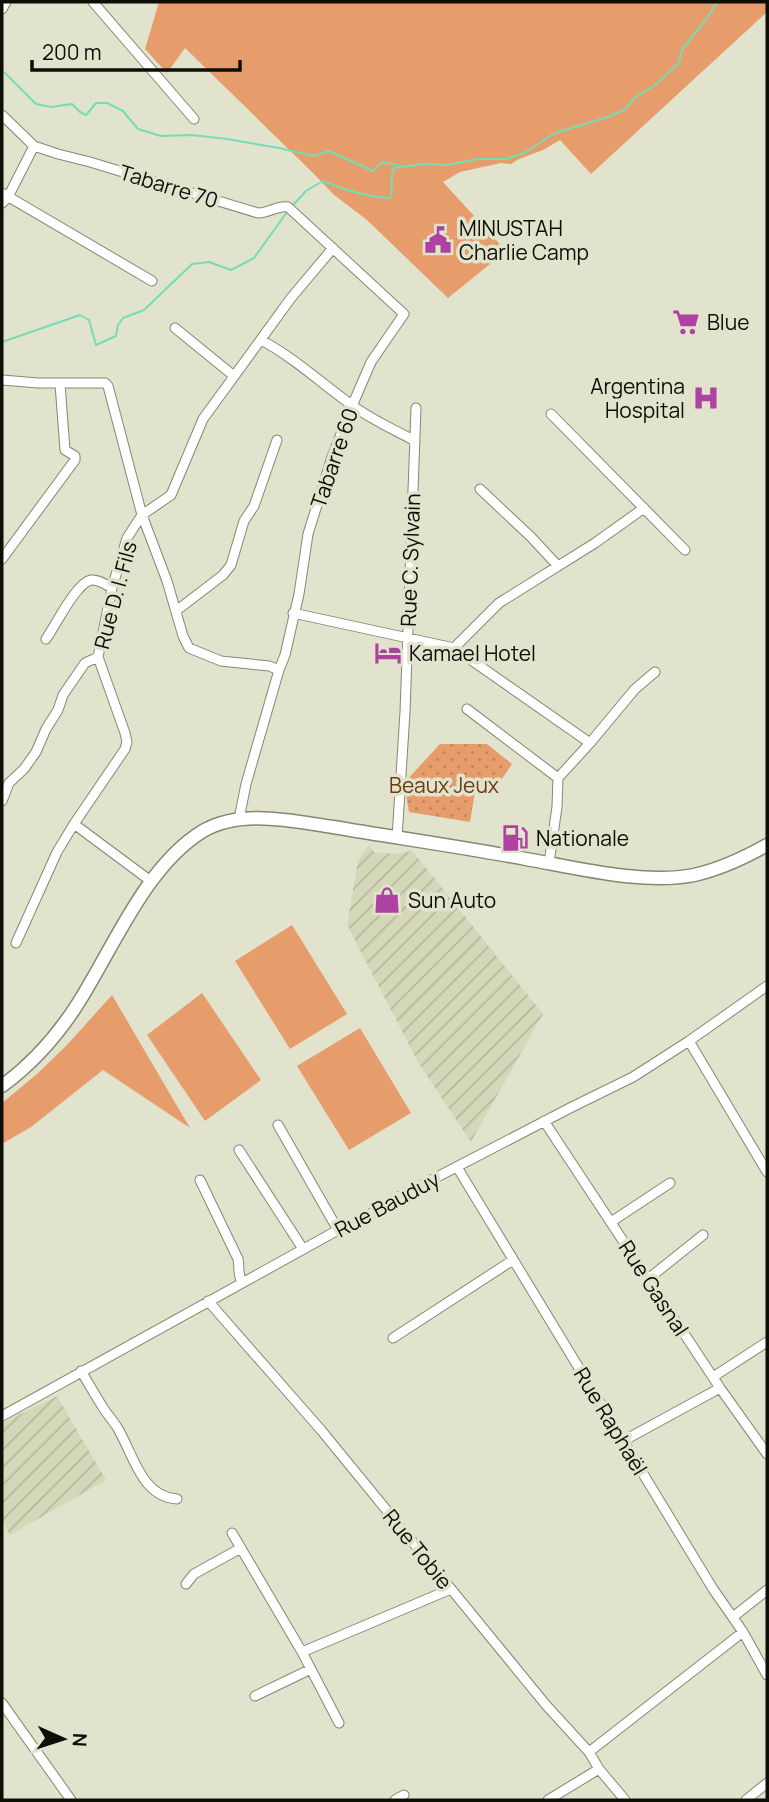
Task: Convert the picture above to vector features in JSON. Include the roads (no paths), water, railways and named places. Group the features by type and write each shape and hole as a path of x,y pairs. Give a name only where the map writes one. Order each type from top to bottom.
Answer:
{"main road":[{"path":"2,1086 36,1057 57,1034 78,1004 117,934 152,882 173,857 202,832 219,824 239,819 295,822 645,877 693,875 724,867 767,845"}],"street":[{"path":"2,9 6,2"},
{"path":"93,2 194,119"},
{"name":"Tabarre 70","path":"2,115 34,146 58,154 258,213 267,213 282,206 288,207 333,248"},
{"path":"34,146 4,198 152,281"},
{"path":"279,670 269,666 221,661 189,648 142,515 171,495 203,419 291,298 333,248"},
{"name":"Tabarre 60","path":"239,819 246,784 285,655 304,568 308,534 332,457 371,362 404,314 333,248"},
{"path":"175,328 234,376"},
{"path":"261,340 302,366 352,406 415,441"},
{"path":"2,380 60,384 65,450 75,456 75,460 2,559"},
{"name":"Rue D. I. Fils","path":"60,384 105,383 108,386 142,515 127,538 112,588 98,657 127,742 75,824"},
{"name":"Rue C. Sylvain","path":"397,838 405,712 416,408"},
{"path":"551,414 685,551"},
{"path":"176,611 223,575 231,565 244,521 254,506 277,440"},
{"path":"480,489 558,566"},
{"path":"454,648 499,603 595,543 643,508"},
{"path":"46,639 71,597 87,582 99,581 112,588"},
{"path":"293,613 454,648 590,743"},
{"path":"2,801 9,783 24,769 36,752 58,710 62,695 85,663 98,657"},
{"path":"549,863 558,778 635,689 655,671"},
{"path":"467,709 558,778"},
{"path":"16,943 57,852 75,824 152,882"},
{"name":"Rue Bauduy","path":"2,1416 303,1249 338,1230 350,1227 390,1202 633,1077 690,1041 767,986"},
{"path":"690,1041 767,1172"},
{"name":"Rue Gasnal","path":"544,1121 720,1388 767,1454"},
{"path":"278,1125 338,1230"},
{"path":"239,1150 303,1249"},
{"name":"Rue Raphaël","path":"457,1167 767,1675"},
{"path":"200,1180 238,1259 238,1274 242,1283"},
{"path":"611,1222 670,1182"},
{"path":"648,1279 704,1235"},
{"path":"393,1338 513,1260"},
{"name":"Rue Tobie","path":"208,1301 321,1430 546,1704 589,1752 599,1769 625,1800"},
{"path":"713,1377 767,1342"},
{"path":"81,1371 148,1484 161,1496 177,1499"},
{"path":"624,1441 720,1388"},
{"path":"232,1533 302,1652 339,1723"},
{"path":"186,1584 194,1574 241,1548"},
{"path":"302,1652 451,1589"},
{"path":"733,1618 767,1590"},
{"path":"589,1752 743,1632"},
{"path":"255,1696 311,1669"},
{"path":"2,1703 71,1800"},
{"path":"548,1800 599,1769"},
{"path":"746,1800 767,1783"}],"waterway":[{"path":"293,205 306,191 323,181 356,192 390,198 394,168 423,164 447,165 478,159 506,159 524,153 555,133 624,110 637,96 654,86 678,64 683,48 717,2"},
{"path":"2,71 36,104 51,107 72,104 86,115 96,103 107,103 123,111 138,129 161,136 192,135 227,139 314,156 329,151 373,171 382,162 402,166"},
{"path":"2,342 80,315 89,320 96,345 116,336 118,325 123,318 144,310 192,264 209,262 231,270 254,258 287,212"}],"place":[{"name":"MINUSTAH Charlie Camp","path":"438,240"},
{"name":"Blue","path":"686,322"},
{"name":"Argentina Hospital","path":"706,398"},
{"name":"Kamael Hotel","path":"388,653"},
{"name":"Nationale","path":"515,838"},
{"name":"Sun Auto","path":"387,900"}],"park label":[{"name":"Beaux Jeux","path":"444,785"}]}
